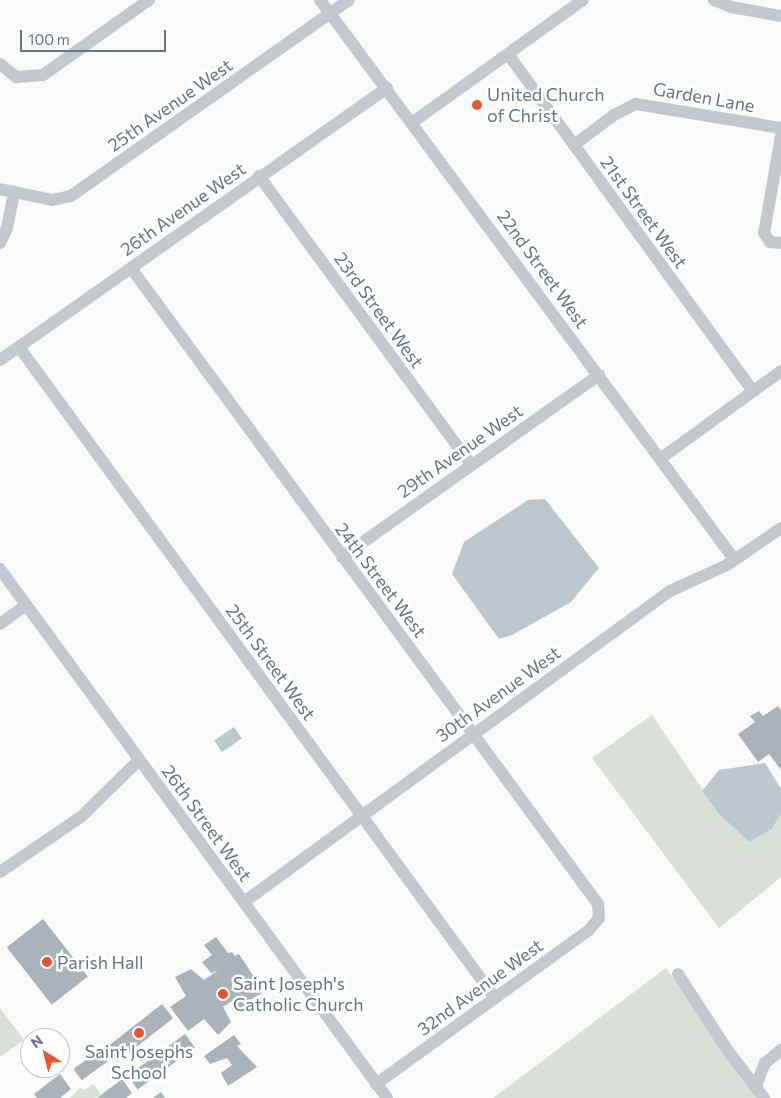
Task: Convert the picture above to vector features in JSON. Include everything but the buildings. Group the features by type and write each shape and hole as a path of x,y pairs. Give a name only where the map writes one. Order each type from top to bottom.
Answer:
{"street":[{"path":"0,64 8,73 24,78 46,72 148,0"},
{"name":"22nd Street West","path":"320,0 413,122 734,560"},
{"name":"25th Avenue West","path":"0,189 52,200 71,196 348,0"},
{"path":"413,122 583,0"},
{"path":"714,0 731,7 781,16"},
{"name":"21st Street West","path":"508,54 753,391"},
{"name":"26th Avenue West","path":"0,360 259,176 387,88"},
{"name":"Garden Lane","path":"574,145 614,115 636,104 781,128"},
{"path":"781,136 764,233 770,242 781,243"},
{"name":"23rd Street West","path":"259,176 471,465"},
{"path":"0,243 7,228 14,192"},
{"name":"24th Street West","path":"131,268 342,557 593,895 600,914"},
{"name":"25th Street West","path":"19,347 495,998"},
{"path":"660,459 781,371"},
{"name":"29th Avenue West","path":"342,557 599,375"},
{"name":"30th Avenue West","path":"244,902 670,591 734,560 781,528"},
{"name":"26th Street West","path":"0,569 386,1098"},
{"path":"0,624 26,605"},
{"path":"0,872 82,816 139,760"},
{"name":"32nd Avenue West","path":"376,1084 589,930 600,914"},
{"path":"678,974 728,1051 764,1098"},
{"path":"756,1086 765,1063 781,1050"}],"shaded area":[{"path":"545,499 599,568 571,602 512,635 499,639 452,574 464,542 528,500"},
{"path":"652,715 720,815 749,842 772,829 781,813 781,877 719,928 592,758"},
{"path":"234,727 242,739 222,752 214,740"},
{"path":"765,763 781,789 781,813 772,829 749,842 720,815 702,791 719,770"},
{"path":"666,968 758,1098 493,1098"},
{"path":"0,1008 20,1035 20,1043 0,1057"},
{"path":"93,1084 101,1094 95,1098 70,1098 80,1088 85,1090"}],"place":[{"name":"United Church of Christ","path":"477,105"},
{"name":"Parish Hall","path":"47,962"},
{"name":"Saint Joseph's Catholic Church","path":"223,994"},
{"name":"Saint Josephs School","path":"139,1033"}]}
